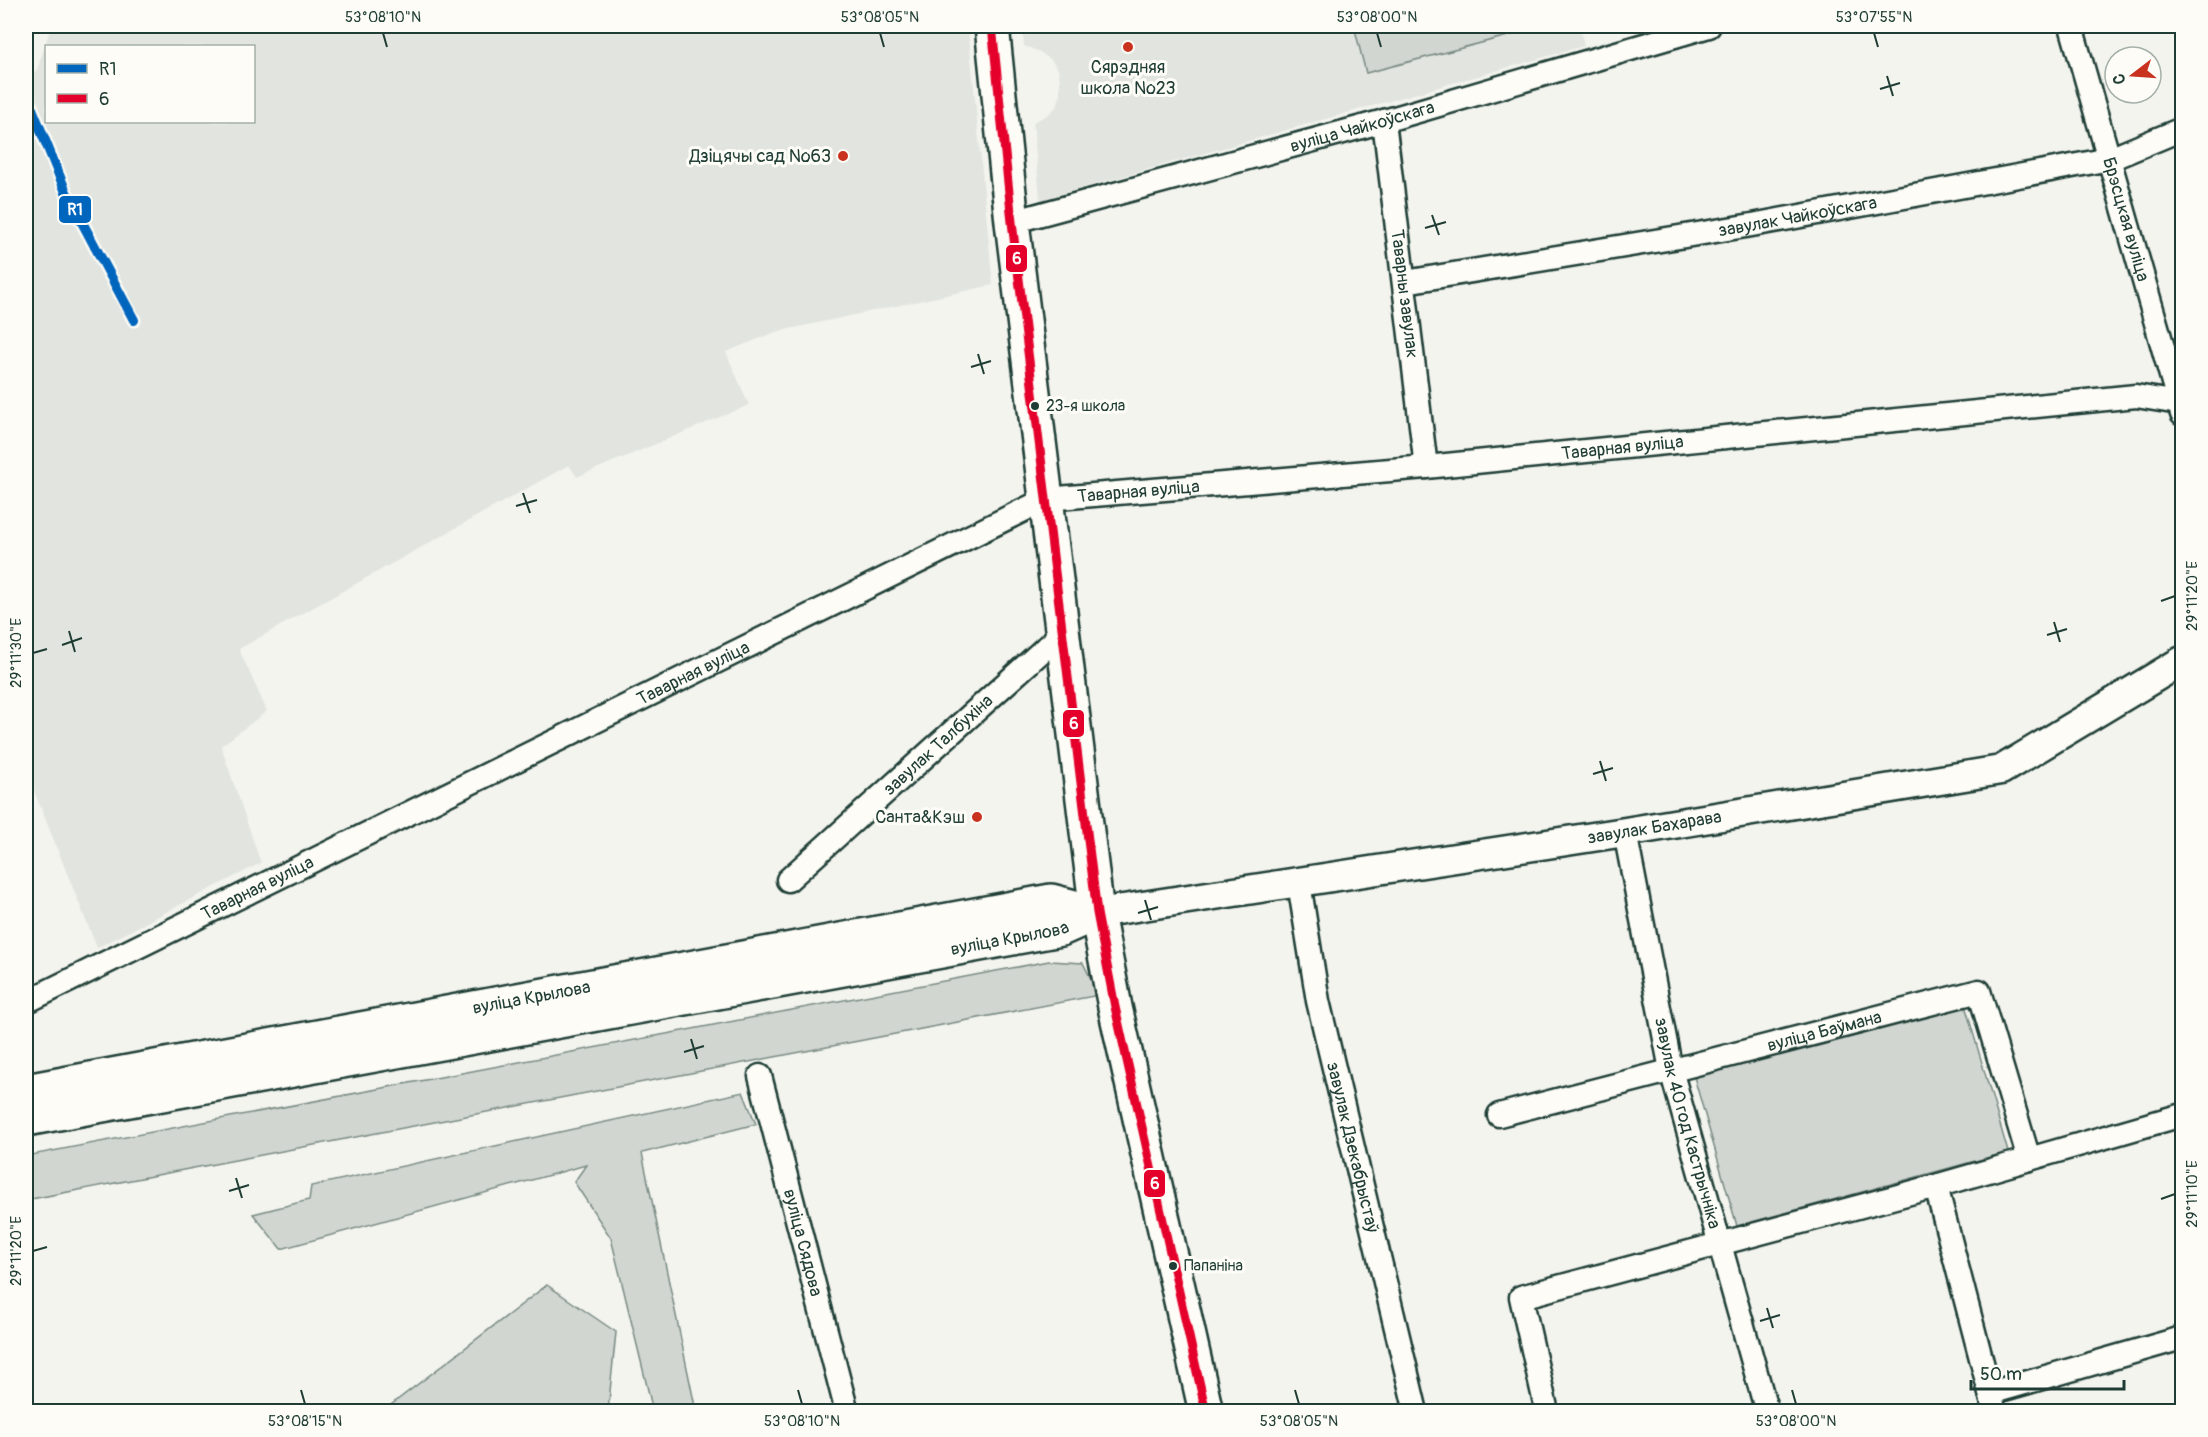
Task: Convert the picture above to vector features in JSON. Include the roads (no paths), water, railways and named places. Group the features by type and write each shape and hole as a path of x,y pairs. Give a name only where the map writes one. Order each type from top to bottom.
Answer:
{"main road":[{"path":"992,26 1012,222 1097,913 1115,1007 1206,1412"},
{"name":"вуліца Крылова","path":"26,1091 1051,901 1097,913"},
{"name":"вуліца Крылова","path":"26,1119 1061,929 1097,913"}],"street":[{"name":"вуліца Чайкоўскага","path":"1012,222 1384,121 1709,26"},
{"name":"Брэсцкая вуліца","path":"2071,26 2181,406"},
{"name":"Таварны завулак","path":"1384,121 1426,467"},
{"name":"завулак Чайкоўскага","path":"1405,282 1752,225 2110,159 2182,129"},
{"name":"Таварная вуліца","path":"26,1002 1046,499 1426,467 2136,396 2181,406"},
{"name":"завулак Талбухіна","path":"788,880 1063,632"},
{"name":"завулак Бахарава","path":"1097,913 1625,832 2001,770 2182,661"},
{"name":"завулак 40 год Кастрычніка","path":"1625,832 1671,1070 1767,1412"},
{"name":"завулак Дзекабрыстаў","path":"1299,883 1318,1001 1416,1412"},
{"name":"вуліца Баўмана","path":"1499,1115 1979,991 2029,1159"},
{"name":"вуліца Сядова","path":"760,1076 848,1412"},
{"path":"1547,1412 1521,1297 1936,1186 2182,1115"},
{"path":"1936,1186 1993,1402 2182,1338"}],"place":[{"name":"Сярэдняя школа №23","path":"1128,47"},
{"name":"Дзіцячы сад №63","path":"843,156"},
{"name":"23-я школа","path":"1035,406"},
{"name":"Санта&Кэш","path":"977,817"},
{"name":"Папаніна","path":"1173,1266"}]}
